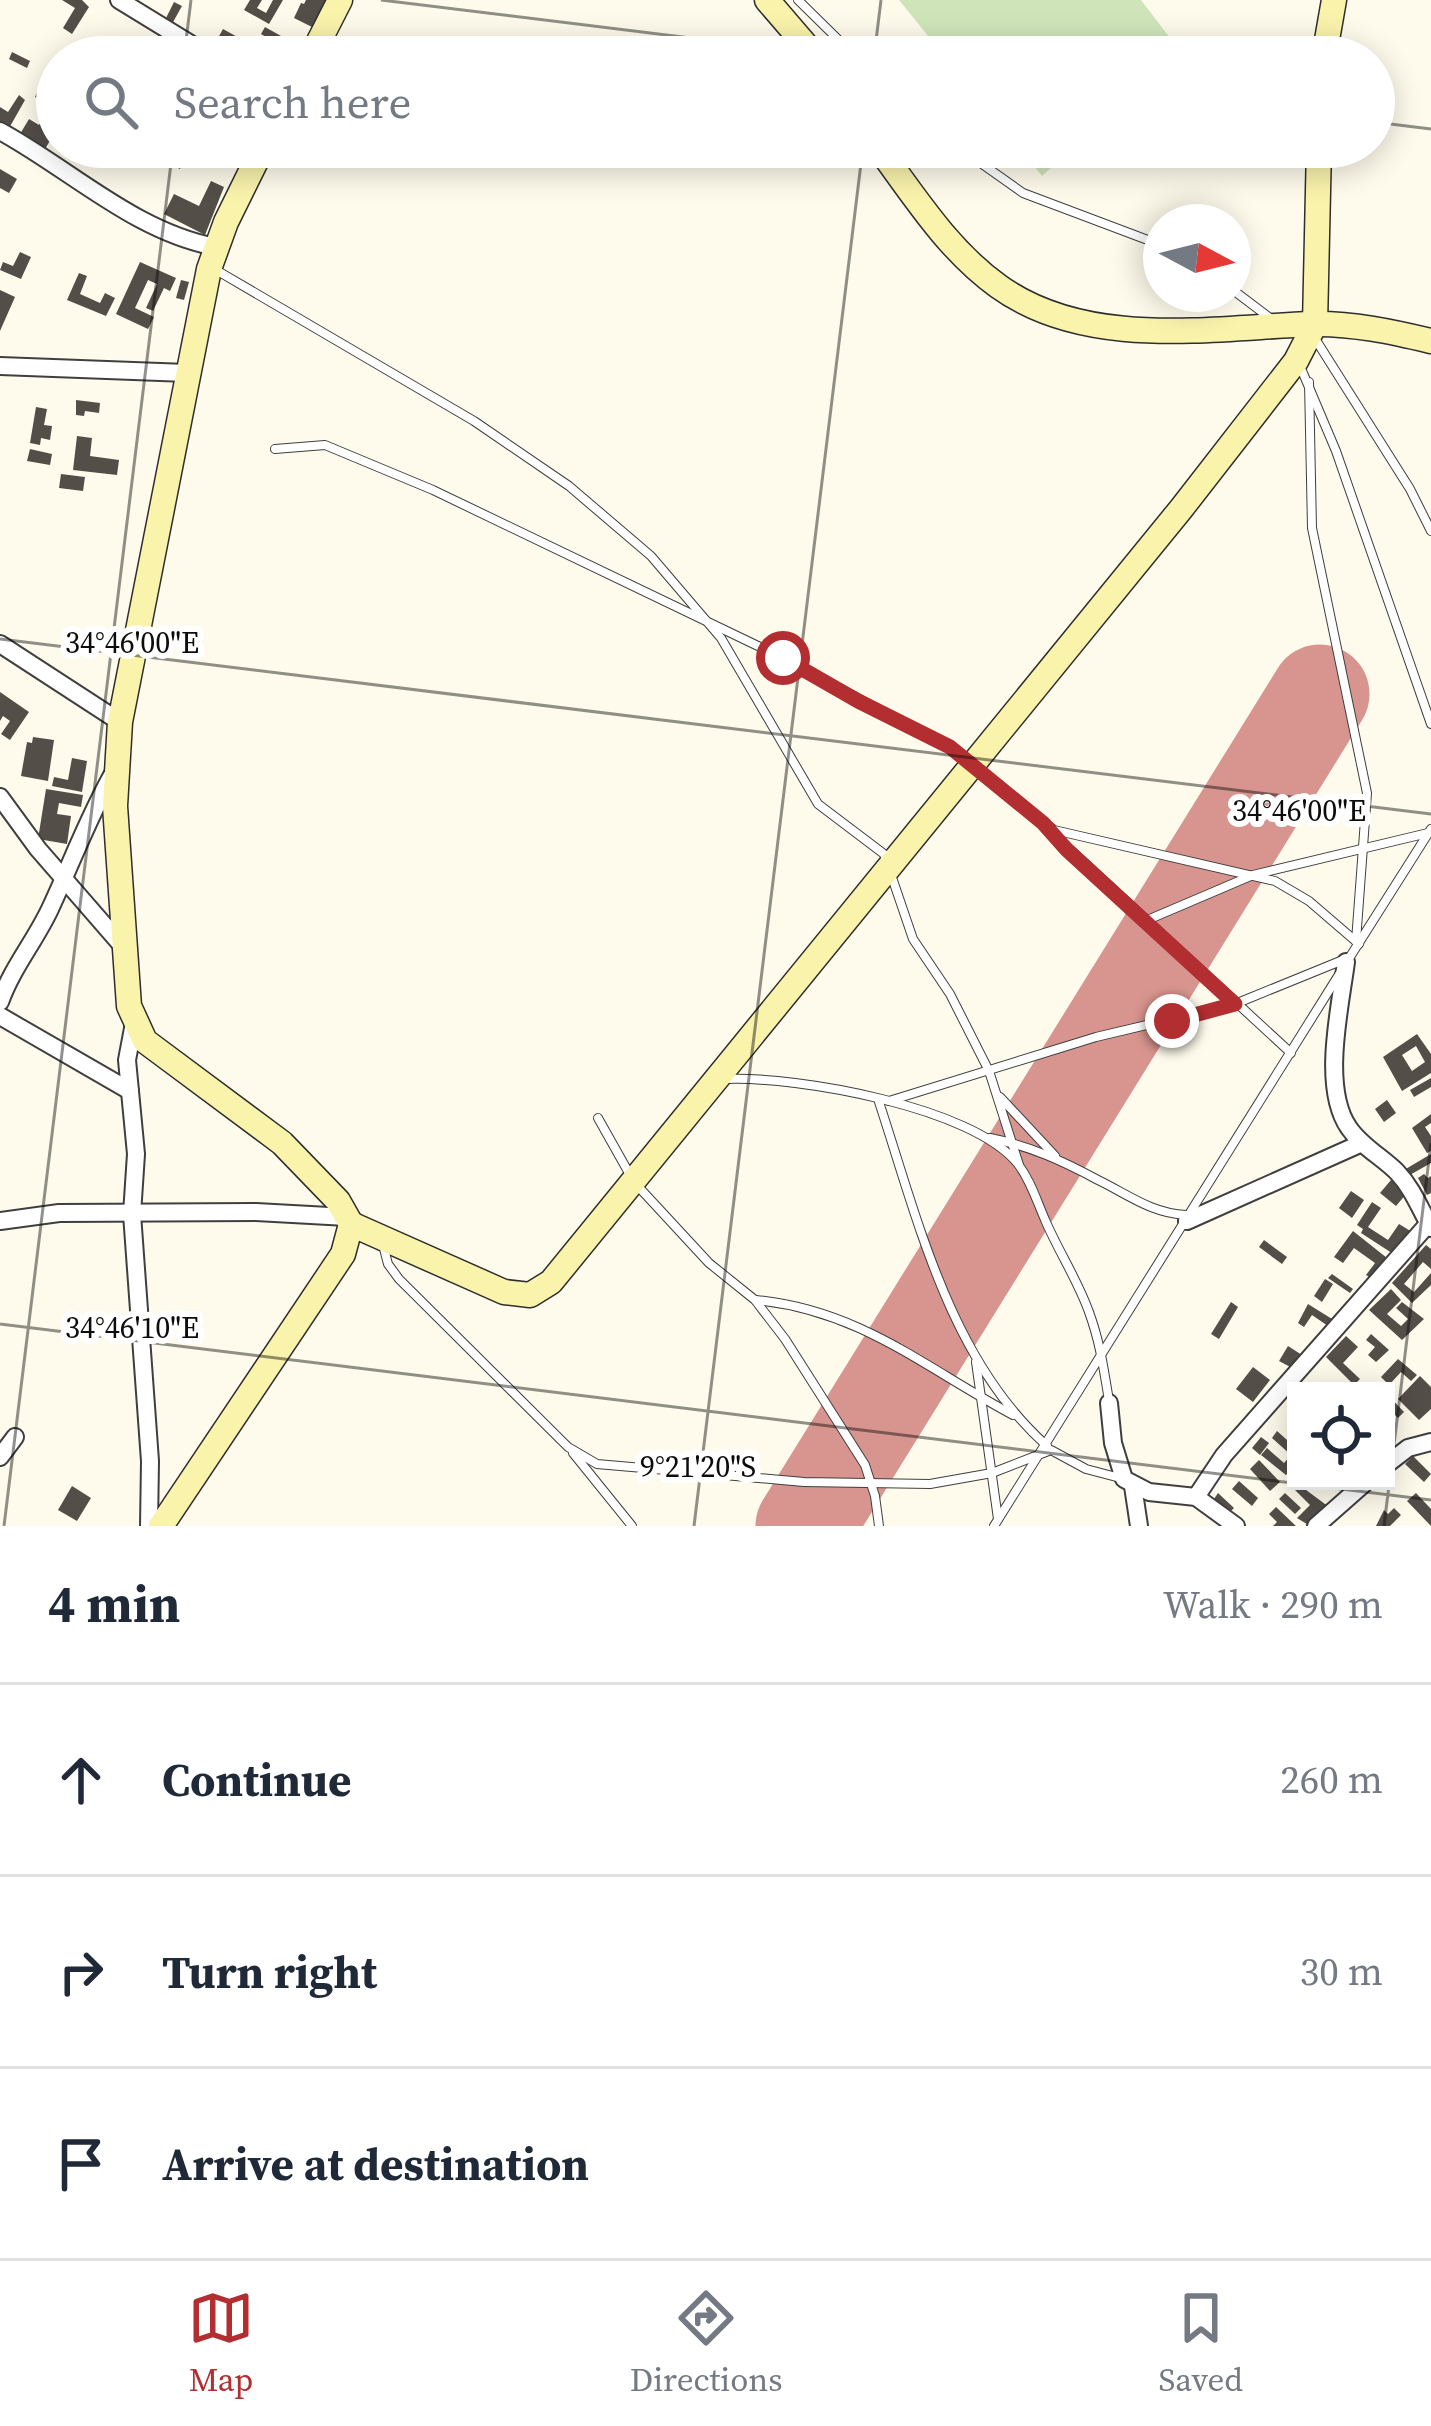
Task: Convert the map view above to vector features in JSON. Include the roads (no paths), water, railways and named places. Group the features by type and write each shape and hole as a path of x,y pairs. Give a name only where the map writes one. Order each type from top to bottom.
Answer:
{"street":[{"path":"119,0 178,36"},
{"path":"322,36 340,0"},
{"path":"767,0 798,36"},
{"path":"1328,36 1334,0"},
{"path":"0,131 36,153"},
{"path":"60,168 213,256"},
{"path":"160,1526 343,1254 349,1220 338,1201 281,1143 145,1041 129,1006 116,769 120,722 213,256 253,168"},
{"path":"894,168 966,260 1023,303 1131,329 1291,352"},
{"path":"0,1221 59,1213 256,1213 349,1220 381,1240 504,1292 530,1295 551,1282 1181,509 1291,352 1313,329 1318,168"},
{"path":"1291,352 1313,329"},
{"path":"1313,329 1431,340"},
{"path":"0,366 187,373"},
{"path":"0,644 120,722"},
{"path":"0,1002 91,811 116,769"},
{"path":"0,797 127,952"},
{"path":"1196,1497 1224,1455 1429,1226 1401,1176 1349,1128 1335,1088 1348,959"},
{"path":"0,1016 130,1091"},
{"path":"134,1023 127,1050 136,1154 132,1214 150,1461 149,1526"},
{"path":"1188,1218 1362,1143"},
{"path":"1109,1402 1118,1465 1129,1482 1139,1526"},
{"path":"0,1457 15,1437"},
{"path":"1395,1458 1408,1448 1431,1442"},
{"path":"1129,1482 1162,1495 1196,1497 1236,1526"},
{"path":"1316,1526 1357,1490"},
{"path":"1139,1526 1162,1495"}],"lane":[{"path":"798,0 835,36"},
{"path":"988,168 1023,193 1143,238"},
{"path":"213,256 237,285 403,376 569,486 651,556 706,621 746,676 811,795 884,854 914,939 950,994 989,1070 1019,1165 1088,1307 1109,1402"},
{"path":"1251,302 1291,352 1431,724"},
{"path":"1313,329 1431,531"},
{"path":"1291,352 1312,528 1367,793 1357,943"},
{"path":"274,449 315,443 335,448 706,621 950,747 1043,823 1292,1053"},
{"path":"1043,823 1068,834 1253,875 1293,890 1357,943"},
{"path":"1144,921 1253,875 1430,831"},
{"path":"996,1523 1430,831"},
{"path":"882,1101 1096,1037 1235,1004 1348,959"},
{"path":"716,1079 802,1083 933,1113 989,1138 1056,1159 1160,1213 1188,1218"},
{"path":"999,1096 1056,1159"},
{"path":"882,1101 941,1283 976,1356 1017,1417 1046,1448 1129,1482"},
{"path":"598,1118 634,1182 709,1263 755,1300 807,1371 873,1484 879,1526"},
{"path":"989,1138 1019,1165"},
{"path":"381,1240 388,1264 400,1279 568,1447 629,1524"},
{"path":"755,1300 808,1307 868,1329 1017,1417"},
{"path":"976,1356 996,1523"},
{"path":"568,1447 597,1464 617,1468 873,1484 930,1484 992,1473 1046,1448"}]}
